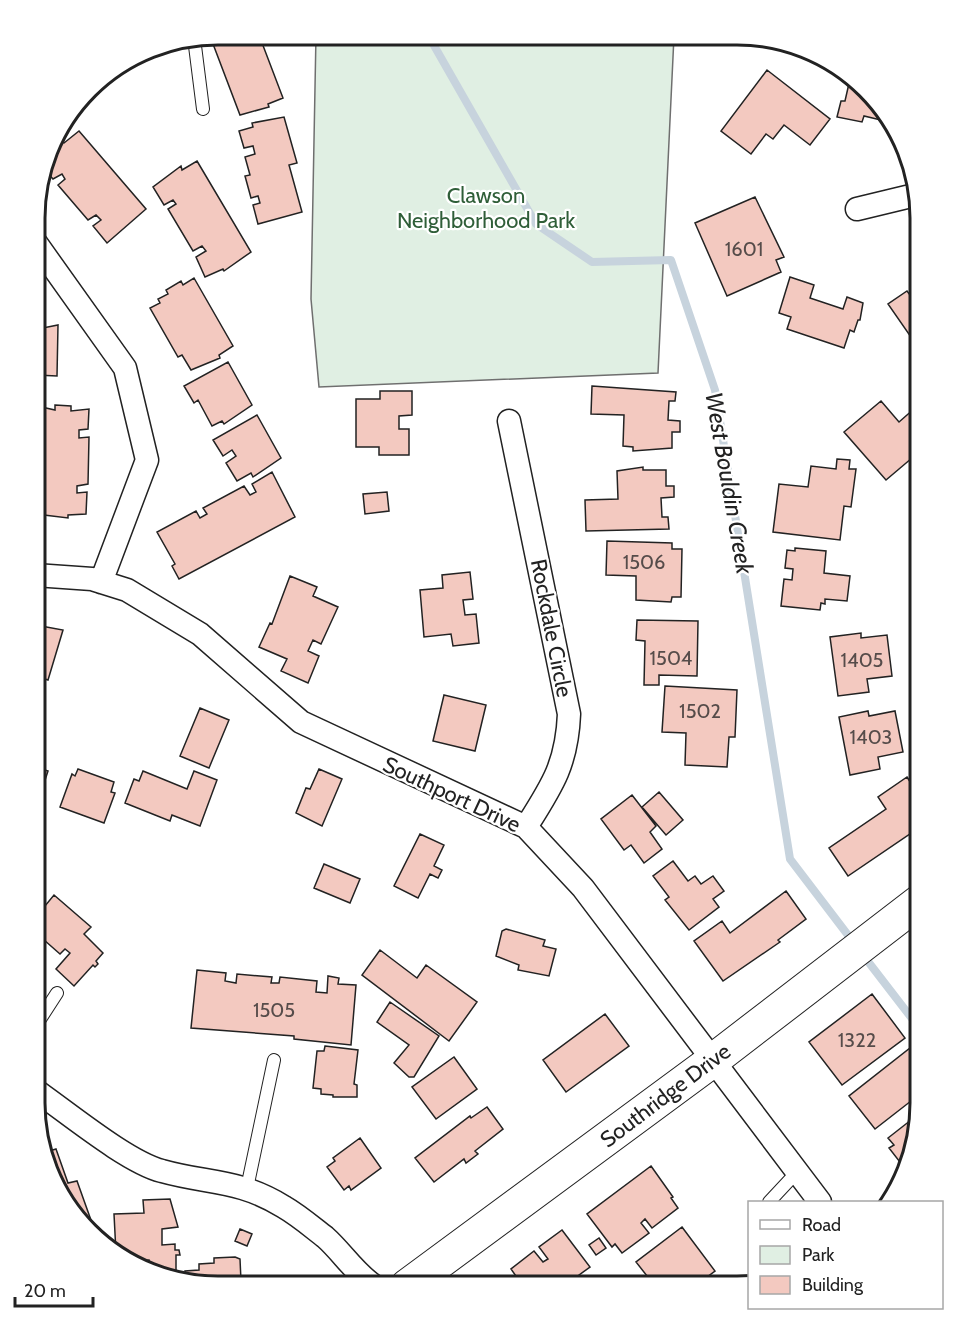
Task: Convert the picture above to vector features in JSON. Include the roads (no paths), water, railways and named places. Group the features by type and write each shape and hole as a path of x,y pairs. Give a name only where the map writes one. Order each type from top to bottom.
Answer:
{"street":[{"path":"857,209 909,196"},
{"path":"47,272 125,368 147,460 101,582"},
{"name":"Rockdale Circle","path":"509,421 569,714 567,745 554,783 526,827"},
{"name":"Southport Drive","path":"45,576 101,582 127,590 200,634 300,722 526,827 583,888 819,1201"},
{"name":"Southridge Drive","path":"422,1276 712,1061 878,934 910,914"},
{"path":"45,1098 136,1160 161,1171 228,1182 247,1188 284,1207 318,1232 363,1276"}],"lane":[{"path":"195,46 203,110"},
{"path":"45,1012 57,993"},
{"path":"247,1188 274,1060"},
{"path":"771,1201 797,1172"}],"waterway":[{"name":"West Bouldin Creek","path":"434,45 536,224 592,262 671,260 715,390 790,859 854,943"},
{"name":"West Bouldin Creek","path":"863,955 910,1016"}],"park label":[{"name":"Clawson Neighborhood Park","path":"486,208"}]}
